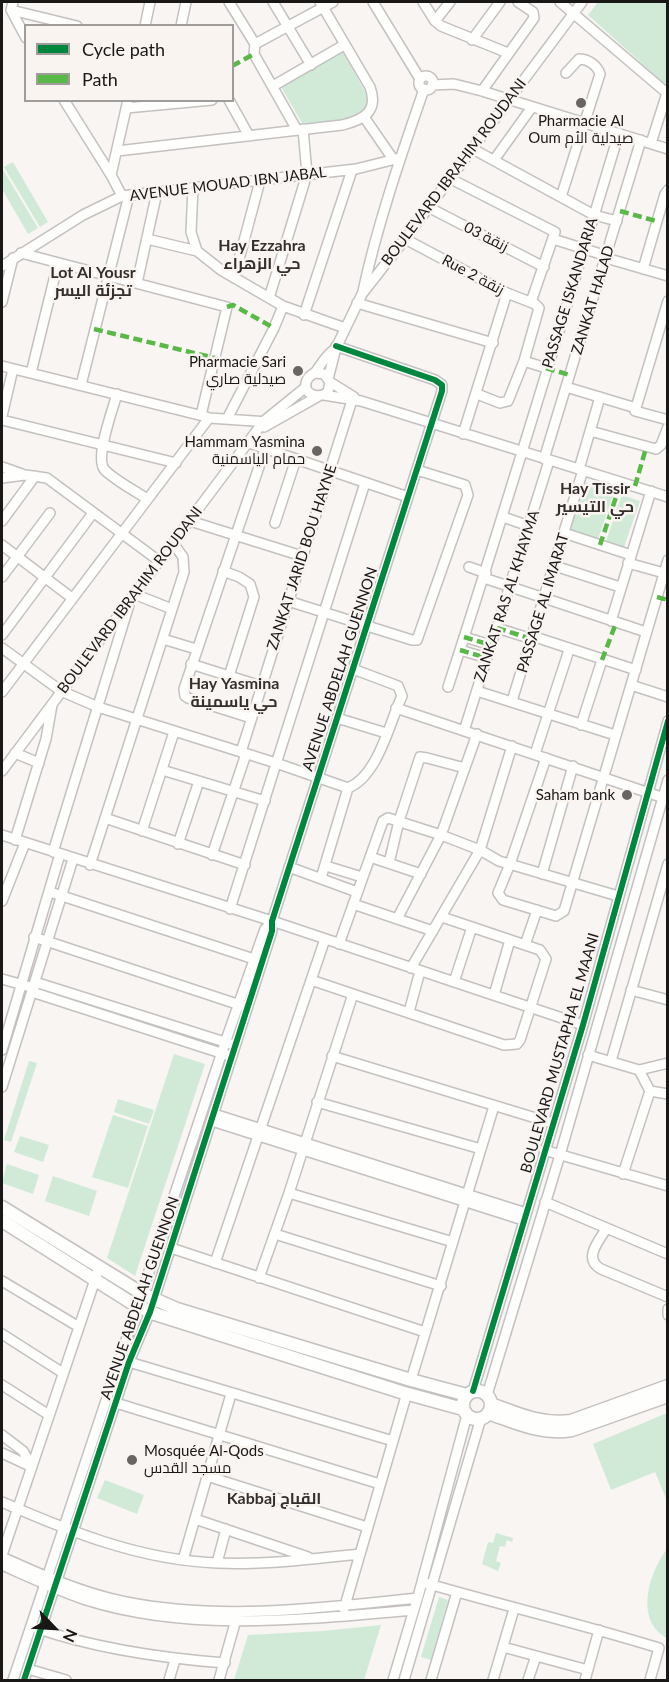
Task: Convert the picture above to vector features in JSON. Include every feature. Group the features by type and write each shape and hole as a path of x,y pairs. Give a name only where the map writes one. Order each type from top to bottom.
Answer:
{"main road":[{"path":"2,1207 97,1273"},
{"path":"2,1221 97,1273 146,1303 465,1412 474,1418 487,1408"},
{"path":"146,1303 177,1309 411,1380 470,1393 480,1391 487,1408 539,1430 558,1432 572,1430 668,1396"},
{"path":"407,1393 411,1380"},
{"path":"487,1408 557,1423 571,1421 668,1386"},
{"path":"465,1412 463,1403 470,1393"}],"street":[{"path":"146,24 150,2"},
{"path":"181,24 186,2"},
{"path":"229,2 255,44 254,54 300,129 306,174 269,298"},
{"path":"273,2 311,65"},
{"path":"255,44 288,27 322,4 333,2"},
{"path":"373,2 420,79 420,86 454,84 482,91 668,149"},
{"path":"423,2 435,21 448,30 508,53"},
{"path":"435,21 450,2"},
{"path":"471,40 500,2"},
{"path":"482,91 534,18 533,12 518,2"},
{"path":"560,2 667,93"},
{"name":"BOULEVARD IBRAHIM ROUDANI","path":"329,381 336,347 362,294 582,2"},
{"path":"117,151 342,125 364,117 372,104 372,92 322,4"},
{"path":"12,6 70,24"},
{"path":"12,6 24,33"},
{"path":"273,86 344,45"},
{"path":"561,197 599,80 598,69 586,60 579,59 566,73"},
{"path":"362,294 397,159 428,87"},
{"name":"ZANKAT HALAD","path":"547,460 566,387 617,221 646,141 667,93"},
{"path":"65,102 126,195 81,386"},
{"path":"111,175 127,104 179,102"},
{"path":"230,102 249,136"},
{"path":"494,160 532,107"},
{"path":"364,117 397,159"},
{"name":"PASSAGE ISKANDARIA","path":"448,687 503,517 546,368 619,133"},
{"path":"471,148 594,215 617,221"},
{"name":"AVENUE MOUAD IBN JABAL","path":"2,266 83,215 126,195 352,170 397,159"},
{"path":"304,315 352,170"},
{"path":"449,178 555,231 531,302"},
{"path":"234,278 260,181"},
{"path":"193,187 192,239 196,251"},
{"path":"137,283 157,192"},
{"path":"643,269 666,192"},
{"name":"زنقة 03","path":"428,207 544,267"},
{"path":"553,238 668,276"},
{"path":"147,239 196,251 234,278 283,306 345,328"},
{"name":"Rue 2 زنقة","path":"405,239 507,293 538,305 539,310 524,361"},
{"path":"2,302 17,256 58,263 227,307 205,416 177,463 121,533 2,692"},
{"path":"31,374 58,263"},
{"path":"463,434 507,293"},
{"path":"636,409 668,301"},
{"path":"357,303 493,343"},
{"path":"227,419 283,306"},
{"name":"BOULEVARD IBRAHIM ROUDANI","path":"316,373 322,360 336,347"},
{"name":"AVENUE ABDELAH GUENNON","path":"24,1680 116,1403 146,1303 227,1055 236,1045 243,1007 258,961 272,932 272,921 442,391 442,385 435,380 336,347"},
{"path":"477,394 500,403 508,401 524,361 546,368"},
{"path":"332,364 353,398"},
{"path":"2,366 205,416 265,424"},
{"path":"13,369 2,418 177,463"},
{"path":"353,398 329,381 324,374 316,373 308,378 306,387 310,393 320,396 353,398 668,497"},
{"path":"320,396 329,390 329,381"},
{"name":"BOULEVARD IBRAHIM ROUDANI","path":"2,771 249,443 265,424 306,387"},
{"path":"566,387 668,420"},
{"path":"117,394 103,445 101,457 103,468 147,500"},
{"name":"BOULEVARD IBRAHIM ROUDANI","path":"265,424 320,396"},
{"name":"PASSAGE AL IMARAT","path":"512,702 543,597 555,566 600,397"},
{"name":"ZANKAT JARID BOU HAYNE","path":"212,855 233,791 251,718 353,398"},
{"path":"590,431 656,449 661,445 668,427"},
{"path":"249,443 408,497"},
{"path":"251,718 188,698 185,696 184,689 234,535 265,449"},
{"path":"275,523 296,459"},
{"name":"ZANKAT RAS AL KHAYMA","path":"464,731 529,526 547,460"},
{"path":"2,467 30,476"},
{"path":"288,601 417,640 468,495 465,485 417,470"},
{"path":"2,521 30,476"},
{"path":"2,478 30,476 47,478 159,561"},
{"path":"230,909 365,483"},
{"path":"611,621 651,491"},
{"path":"2,577 50,513"},
{"path":"2,635 93,513"},
{"path":"503,517 529,526"},
{"path":"190,521 302,556"},
{"path":"564,533 664,573"},
{"path":"90,865 185,567 183,557 173,543"},
{"path":"2,545 72,598"},
{"path":"546,758 498,895 502,900 556,916 561,914 572,883 668,560"},
{"path":"555,566 620,587"},
{"path":"469,567 510,586 646,632"},
{"path":"223,571 250,584 254,597 229,676"},
{"path":"2,1050 34,938 50,892 57,853 98,707 133,596 172,609"},
{"path":"497,628 636,670"},
{"path":"464,637 491,645"},
{"path":"163,639 196,649"},
{"path":"2,648 62,691 98,707 348,788 366,776 375,762 402,696 398,686 353,669"},
{"path":"460,650 487,658"},
{"path":"535,754 570,650"},
{"path":"581,725 602,660"},
{"path":"191,664 261,686"},
{"path":"631,685 668,698"},
{"path":"477,691 615,735"},
{"path":"2,901 20,841 53,703"},
{"path":"396,708 665,798"},
{"path":"337,718 386,733"},
{"name":"BOULEVARD MUSTAPHA EL MAANI","path":"470,1393 583,1025 668,721"},
{"path":"142,831 174,732"},
{"path":"397,919 441,835 477,734"},
{"path":"409,1012 416,969 433,931 480,850 512,747"},
{"path":"15,753 39,763"},
{"path":"389,863 399,821 420,757 465,768"},
{"path":"542,874 573,766"},
{"path":"162,770 265,801"},
{"name":"BOULEVARD MUSTAPHA EL MAANI","path":"393,1680 417,1598 427,1583 457,1503 487,1408 588,1055 665,798 668,780"},
{"path":"178,844 199,781"},
{"path":"321,878 348,788"},
{"path":"105,818 245,866"},
{"path":"339,944 383,821 387,818 441,835 510,864 618,896"},
{"path":"2,836 272,921 583,1025"},
{"path":"370,857 421,874"},
{"path":"2,1087 73,859"},
{"path":"611,1061 664,889 668,864"},
{"path":"326,866 362,877"},
{"path":"289,867 357,892"},
{"path":"50,892 258,961"},
{"path":"353,904 433,931"},
{"path":"525,945 537,910"},
{"path":"311,980 510,1046 520,1040 546,959 543,952 442,916"},
{"path":"454,982 472,927"},
{"path":"34,938 243,1007"},
{"path":"215,1263 325,939"},
{"path":"494,995 510,940"},
{"path":"2,979 236,1045"},
{"path":"34,987 227,1055"},
{"path":"632,990 668,1000"},
{"path":"259,1278 353,994"},
{"name":"AVENUE ABDELAH GUENNON","path":"13,1680 63,1529 146,1303 171,1248 213,1118 227,1055 225,1043 243,1007"},
{"path":"588,1055 639,1070 668,1063"},
{"path":"332,1056 552,1123"},
{"path":"623,1174 650,1091 639,1070"},
{"path":"650,1091 668,1094"},
{"path":"317,1102 481,1149"},
{"path":"411,1380 494,1106"},
{"path":"213,1118 525,1216"},
{"path":"544,1150 668,1186"},
{"path":"289,1193 453,1242"},
{"path":"546,1202 668,1254"},
{"path":"606,1229 592,1253 593,1264 668,1297"},
{"path":"275,1234 441,1286"},
{"path":"171,1248 425,1332"},
{"path":"46,1581 2,1556 97,1273"},
{"path":"2,1281 79,1327"},
{"path":"668,1309 668,1315"},
{"path":"2,1334 63,1373"},
{"path":"129,1362 393,1441"},
{"path":"2,1385 49,1414"},
{"path":"342,1617 407,1393"},
{"path":"183,1560 231,1394"},
{"path":"116,1403 380,1484"},
{"name":"BOULEVARD MUSTAPHA EL MAANI","path":"404,1680 465,1412"},
{"path":"2,1435 23,1451 32,1467"},
{"path":"2,1454 32,1467"},
{"path":"207,1476 367,1527"},
{"path":"445,1500 457,1503"},
{"path":"2,1502 73,1533 135,1551 183,1560 264,1563 360,1554"},
{"path":"195,1519 313,1559"},
{"path":"217,1563 226,1529"},
{"path":"2,1565 56,1585 87,1600 124,1609 180,1618 342,1617 414,1610"},
{"path":"427,1583 663,1650 651,1680"},
{"path":"431,1680 457,1592"},
{"path":"237,1616 417,1598"},
{"path":"493,1680 513,1609"},
{"path":"219,1680 237,1616"},
{"path":"31,1626 130,1653 175,1660 225,1663"},
{"path":"585,1680 598,1630"},
{"path":"503,1647 588,1670"},
{"path":"528,1680 536,1656"},
{"path":"170,1680 175,1660"},
{"path":"28,1669 66,1680"}],"green space":[{"path":"598,2 667,2 667,86 588,15"},
{"path":"343,52 367,95 366,105 362,112 344,120 302,123 281,87"},
{"path":"13,162 48,222 40,227 4,167"},
{"path":"2,168 38,228 28,234 2,189"},
{"path":"584,482 614,492 598,539 569,529"},
{"path":"622,495 640,501 624,547 606,541"},
{"path":"174,1054 205,1064 135,1276 107,1258"},
{"path":"29,1061 37,1063 11,1142 4,1140"},
{"path":"118,1099 154,1110 149,1124 114,1112"},
{"path":"113,1115 148,1126 128,1188 92,1177"},
{"path":"20,1136 49,1145 43,1162 14,1152"},
{"path":"7,1164 39,1175 33,1194 2,1183"},
{"path":"53,1176 97,1191 89,1216 45,1201"},
{"path":"667,1413 667,1501 655,1472 611,1490 593,1444"},
{"path":"105,1480 144,1495 137,1514 97,1498"},
{"path":"496,1533 513,1538 512,1542 507,1540 505,1547 500,1546 496,1561 501,1563 498,1571 482,1564 488,1542 493,1543"},
{"path":"667,1549 667,1638 657,1630 651,1620 648,1596 655,1570"},
{"path":"439,1597 448,1600 431,1660 421,1657"},
{"path":"381,1625 364,1680 234,1680 248,1635"}],"marked path":[{"path":"234,65 254,54"},
{"path":"620,211 656,221"},
{"path":"227,307 233,305 274,328"},
{"path":"94,329 215,358"},
{"path":"546,368 570,375"},
{"path":"635,486 646,448"},
{"path":"600,545 621,482"},
{"path":"657,597 668,600"},
{"path":"602,660 616,623"},
{"path":"497,628 532,639"},
{"path":"464,637 491,645"},
{"path":"460,650 487,658"}],"cycle path":[{"path":"24,1680 129,1362 150,1312 272,931 272,921 442,391 442,385 435,380 336,346"},
{"path":"473,1391 583,1025 668,721"}],"place":[{"name":"Pharmacie Al Oum صيدلية الأم","path":"581,103"},
{"name":"Pharmacie Sari صيدلية صاري","path":"298,371"},
{"name":"Hammam Yasmina حمام الياسمنية","path":"317,451"},
{"name":"Saham bank","path":"627,795"},
{"name":"Mosquée Al-Qods مسجد القدس","path":"132,1460"}],"district":[{"name":"Hay Ezzahra حي الزهراء","path":"262,255"},
{"name":"Lot Al Yousr تجزئة اليسر","path":"93,282"},
{"name":"Hay Tissir حي التيسير","path":"595,498"},
{"name":"Hay Yasmina حي ياسمينة","path":"234,693"},
{"name":"Kabbaj القباج","path":"274,1499"}]}
